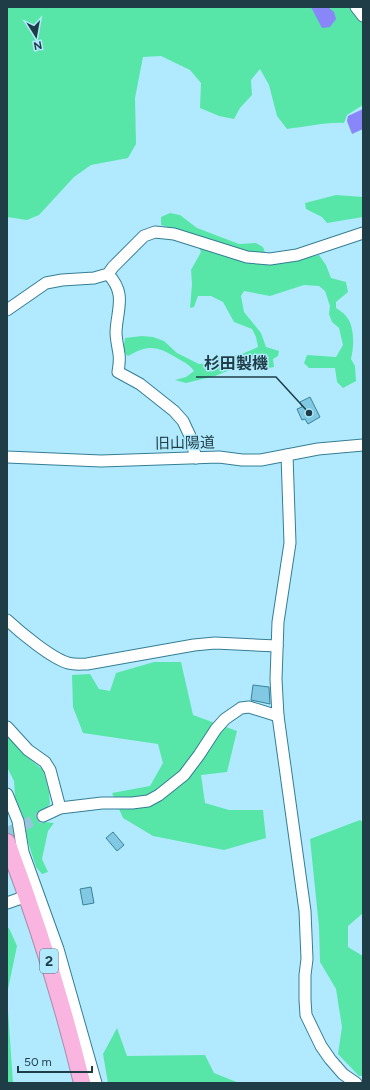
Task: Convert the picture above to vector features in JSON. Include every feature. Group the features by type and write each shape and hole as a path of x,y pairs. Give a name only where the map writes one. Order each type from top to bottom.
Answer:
{"highway":[{"name":"2","path":"7,842 56,983 82,1083"}],"street":[{"path":"356,7 363,16"},
{"path":"7,310 46,283 62,280 94,278 108,274 144,236 155,232 174,234 247,257 270,259 297,255 363,233"},
{"path":"108,274 114,280 120,299 116,332 119,355 118,372 140,384 183,420 190,436 196,458"},
{"name":"旧山陽道","path":"7,457 101,461 219,457 242,460 261,460 318,448 363,445"},
{"path":"287,455 290,543 278,622 276,678 278,716 305,911 307,959 305,975 306,1016 320,1046 330,1060 343,1074 356,1083"},
{"path":"7,620 16,629 52,655 67,663 76,664 87,664 194,645 215,643 277,646"},
{"path":"44,816 60,808 102,803 132,803 148,801 184,775 199,756 216,729 225,719 241,708 249,707 278,716"},
{"path":"7,727 28,750 46,762 50,770 60,808"},
{"path":"7,794 18,821 23,852 58,949 96,1083"},
{"path":"7,903 27,896"}],"green space":[{"path":"7,7 363,7 363,105 347,115 344,123 323,124 287,129 277,116 269,85 260,69 251,80 252,95 240,108 234,119 219,116 200,108 201,83 190,70 161,56 143,57 135,98 136,144 128,158 91,165 74,177 39,215 27,220 7,217"},
{"path":"336,195 363,197 363,217 327,223 322,217 306,209 305,203"},
{"path":"170,213 180,215 197,228 239,244 256,243 263,247 269,263 284,262 319,255 326,265 331,278 346,282 348,292 336,302 336,308 345,315 351,325 353,349 351,359 355,366 356,381 343,388 337,382 335,368 309,368 304,363 307,355 336,357 343,345 339,328 332,322 329,314 330,306 325,291 319,286 304,285 270,296 244,291 241,296 244,312 261,333 266,347 279,351 278,356 273,359 274,367 235,368 215,376 186,383 175,380 186,377 194,371 187,364 164,351 147,348 128,356 123,352 125,338 142,336 153,337 164,341 177,353 199,364 212,363 217,358 242,354 258,347 256,337 252,329 234,322 223,302 211,296 198,296 194,307 190,308 192,284 191,270 201,252 192,234 161,225 161,217"},
{"path":"154,662 181,662 193,715 237,731 227,772 201,775 205,803 229,810 263,810 266,838 224,850 153,836 123,818 112,793 150,786 163,763 158,744 83,733 73,707 72,675 90,674 99,689 110,691 116,673"},
{"path":"7,733 20,751 43,770 49,792 50,804 41,813 44,822 54,823 48,831 42,859 48,872 42,874 36,867 27,839 23,816 15,797 14,781 7,767"},
{"path":"360,820 363,822 363,913 348,926 348,947 363,956 363,1076 359,1076 338,1054 342,1027 336,989 320,962 319,927 310,839"},
{"path":"7,928 9,928 17,946 7,994"},
{"path":"7,996 13,1083 7,1083"},
{"path":"117,1028 127,1056 205,1055 214,1073 239,1083 108,1083 103,1054"}],"shaded area":[{"path":"311,7 328,7 334,12 336,19 330,27 322,28"},
{"path":"363,109 363,129 352,134 347,121 348,116"}],"building":[{"path":"310,397 320,417 308,424 305,419 302,420 297,409 302,407 300,402"},
{"path":"253,685 269,687 270,704 251,700"},
{"path":"113,832 124,845 117,851 106,838"},
{"path":"91,887 94,903 83,905 80,889"}],"tunnel":[{"path":"7,833 43,816"}],"place":[{"name":"杉田製機","path":"309,413"}]}
